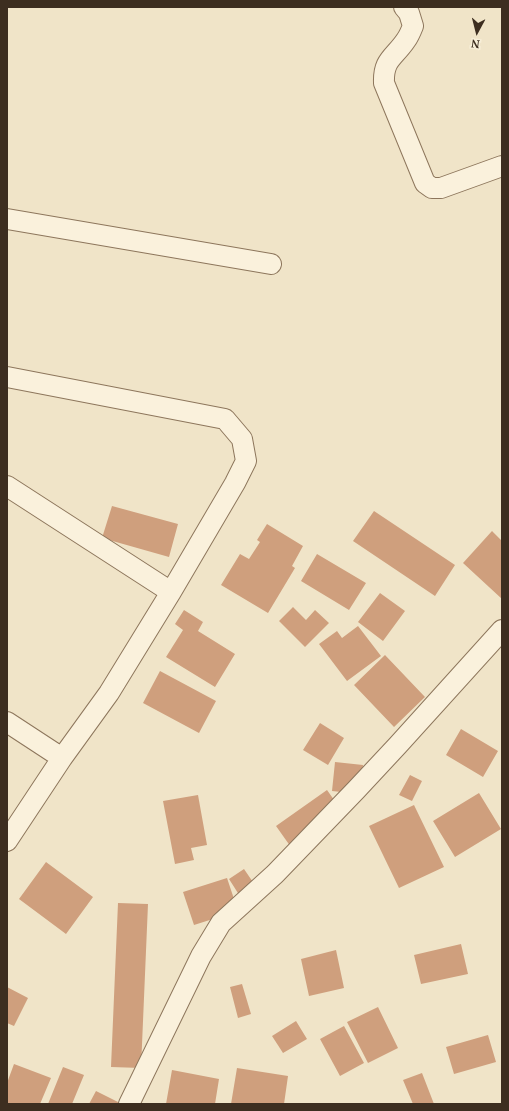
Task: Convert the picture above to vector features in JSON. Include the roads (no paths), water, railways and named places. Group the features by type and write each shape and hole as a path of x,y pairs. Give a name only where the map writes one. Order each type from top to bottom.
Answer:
{"street":[{"path":"404,7 409,13 413,26 407,40 386,64 384,83 425,183 432,188 441,188 502,166"},
{"path":"7,219 271,264"},
{"path":"7,377 225,419 242,439 246,461 235,483 171,592 109,693 62,758 7,841"},
{"path":"7,486 171,592"},
{"path":"129,1104 201,956 221,923 275,874 351,795 502,630"},
{"path":"7,722 62,758"}]}
